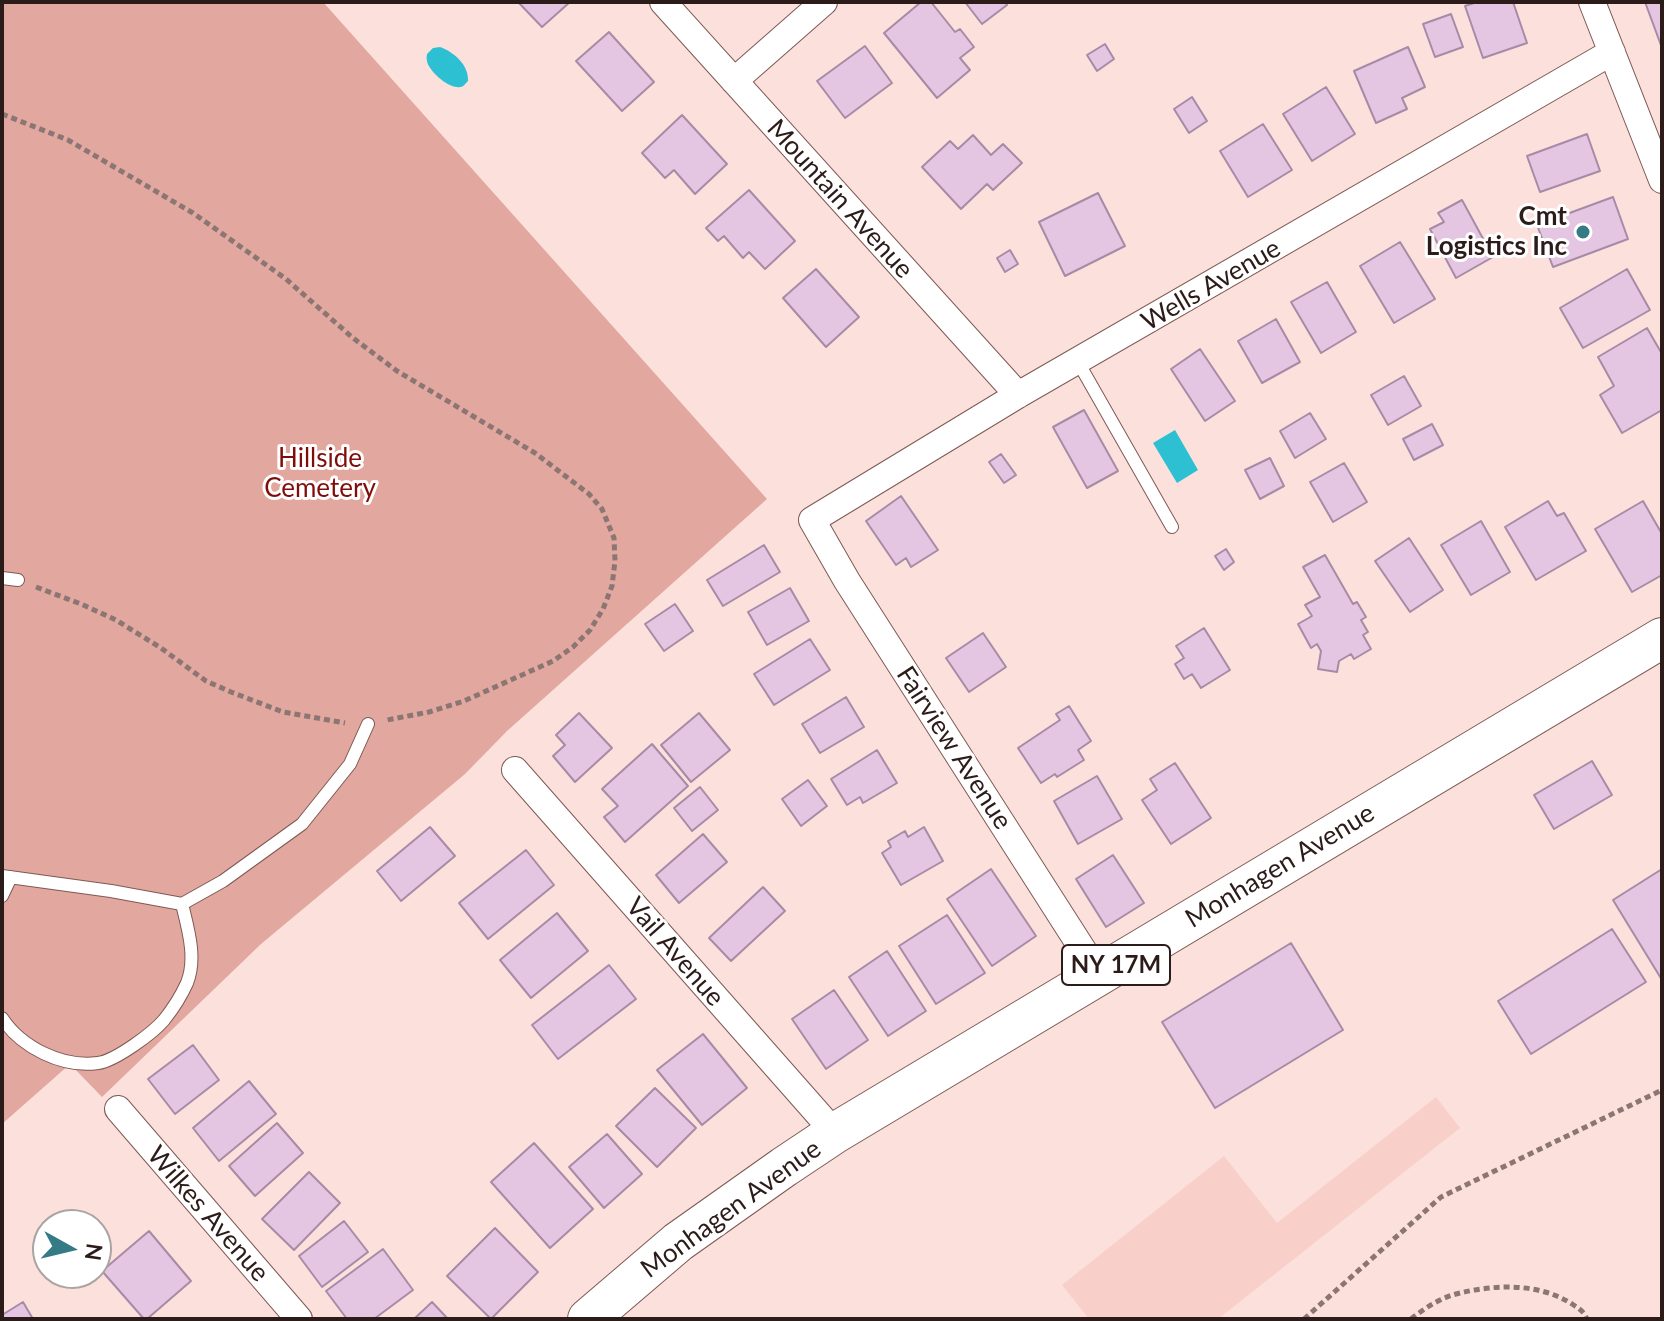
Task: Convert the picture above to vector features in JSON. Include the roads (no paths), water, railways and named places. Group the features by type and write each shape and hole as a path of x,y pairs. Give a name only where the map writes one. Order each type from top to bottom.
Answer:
{"main road":[{"name":"Monhagen Avenue","path":"588,1319 678,1242 835,1133 1662,638"}],"street":[{"name":"Mountain Avenue","path":"663,2 1018,395"},
{"path":"734,81 824,2"},
{"path":"1592,2 1662,180"},
{"name":"Wells Avenue","path":"812,520 1018,395 1612,52"},
{"name":"Fairview Avenue","path":"812,520 847,581 1099,975"},
{"name":"Vail Avenue","path":"515,770 835,1133"},
{"name":"Wilkes Avenue","path":"118,1109 291,1317"}],"lane":[{"path":"1078,362 1172,527"},
{"path":"2,578 18,580"},
{"path":"2,896 6,876 182,904 223,881 302,824 350,764 368,724"},
{"path":"2,1018 15,1033 39,1051 81,1064 101,1063 135,1045 164,1020 188,981 192,947 182,904"}],"water":[{"path":"440,47 463,65 468,81 462,87 443,81 428,65 427,54 433,48"},
{"path":"1175,430 1198,470 1177,483 1153,443"}],"place":[{"name":"Cmt Logistics Inc","path":"1583,232"}],"park label":[{"name":"Hillside Cemetery","path":"320,474"}]}
